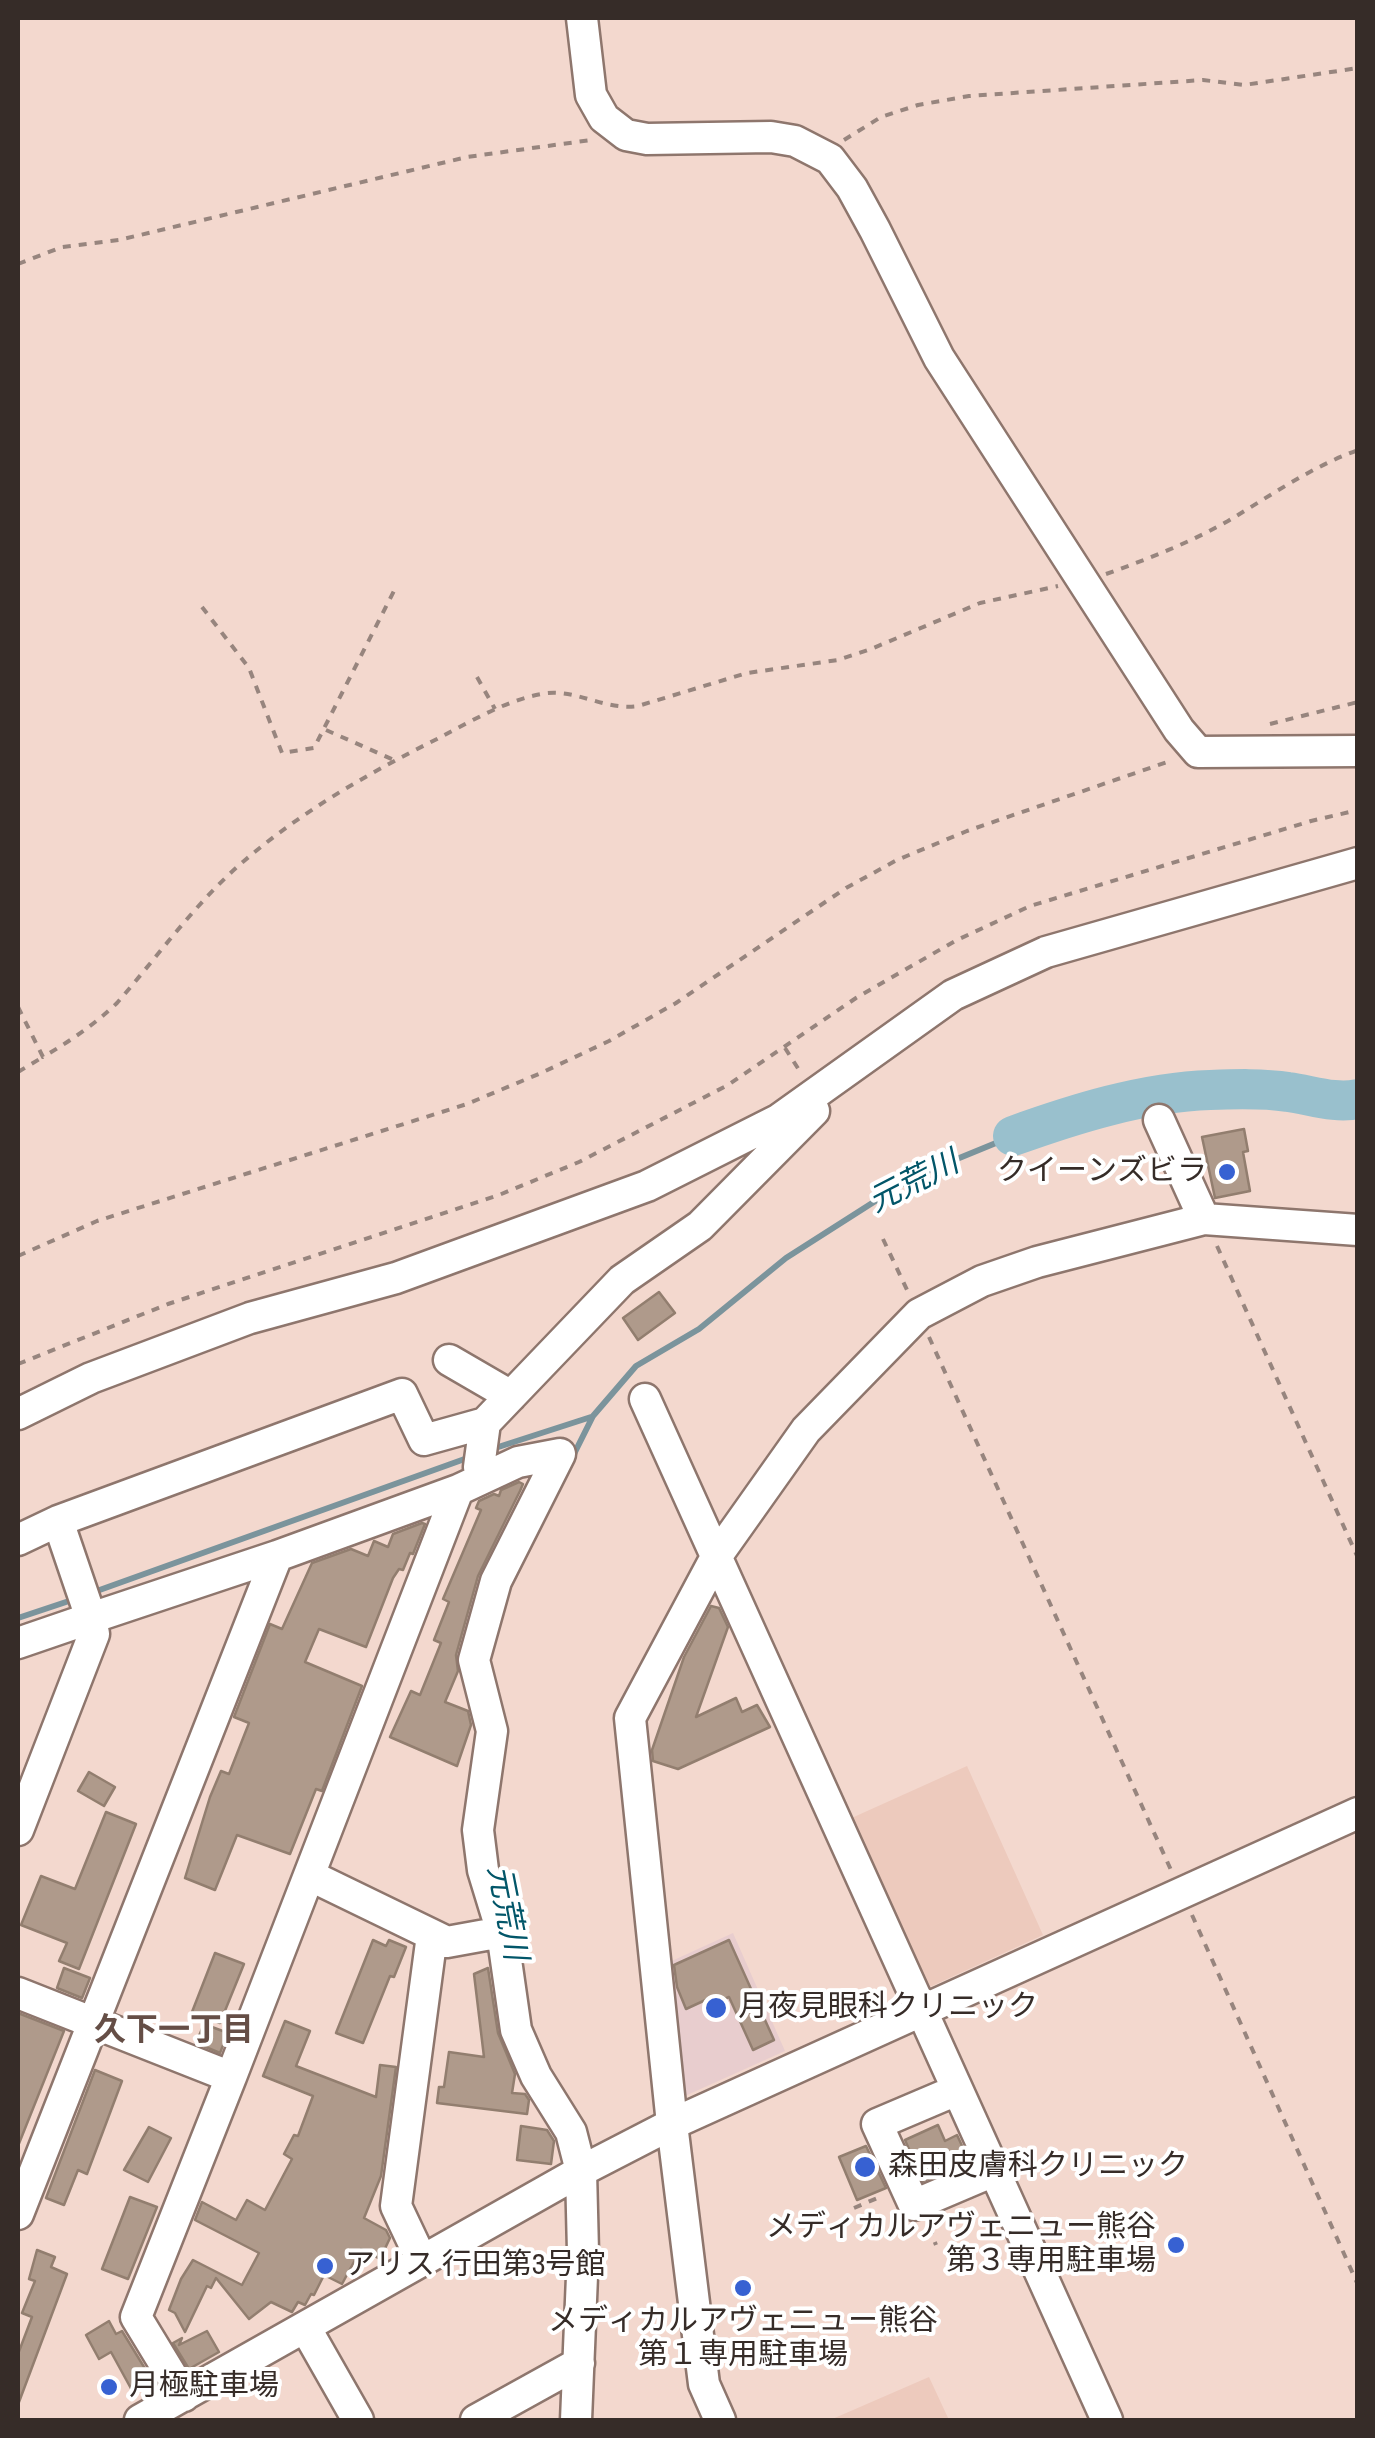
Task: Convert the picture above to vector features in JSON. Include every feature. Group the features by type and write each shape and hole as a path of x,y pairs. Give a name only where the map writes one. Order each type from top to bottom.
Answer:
{"street":[{"path":"582,18 592,94 604,118 626,135 647,139 771,137 815,148 830,159 852,188 939,358 1179,730 1198,752 1358,751"},
{"path":"18,1414 90,1378 250,1318 396,1278 647,1186 778,1120 953,995 1046,952 1358,862"},
{"path":"184,2396 136,2316 473,1479 484,1428 622,1280 700,1226 742,1185 821,1104 828,1084"},
{"path":"1160,1120 1204,1219"},
{"path":"720,2420 704,2384 672,2124 630,1718 716,1557 806,1430 919,1314 982,1281 1036,1262 1204,1219 1358,1230"},
{"path":"449,1360 512,1396"},
{"path":"18,1540 58,1521 402,1394 424,1440 484,1428"},
{"path":"645,1399 1107,2420"},
{"path":"18,1643 86,1602 277,1556 518,1462 560,1454 496,1581 474,1660 492,1731 478,1830 483,1870 502,1932 516,2030 536,2076 571,2132 581,2171 583,2252 576,2420"},
{"path":"18,1830 94,1634 58,1521"},
{"path":"18,2214 277,1556"},
{"path":"140,2420 581,2171 672,2124 1358,1813"},
{"path":"311,1876 446,1942 502,1932"},
{"path":"422,2261 396,2206 432,1935"},
{"path":"18,1993 231,2077"},
{"path":"957,2090 877,2124 891,2155 914,2205 994,2171"},
{"path":"305,2327 358,2420"},
{"path":"476,2420 579,2363"}],"path":[{"path":"830,159 849,135 880,116 918,104 970,96 1203,80 1244,85 1358,68"},
{"path":"18,264 62,247 119,240 467,156 626,135"},
{"path":"18,1072 70,1041 106,1013 242,863 315,808 394,760 495,709 548,692 621,708 638,706 747,674 838,660 871,650 980,603 1085,581 1180,545 1308,473 1358,450"},
{"path":"202,607 248,668 282,752 314,748 396,587"},
{"path":"477,677 495,709"},
{"path":"1268,724 1358,702"},
{"path":"324,729 394,760"},
{"path":"18,1256 98,1221 467,1104 541,1074 676,1003 846,888 896,860 967,831 1198,752"},
{"path":"18,1364 168,1304 498,1194 579,1162 728,1085 856,998 955,941 1030,906 1358,810"},
{"path":"18,1006 43,1057"},
{"path":"1204,1219 1358,1558"},
{"path":"882,1239 1358,2285"}],"shaded area":[{"path":"967,1766 1043,1935 921,1991 845,1821"},
{"name":"月夜見眼科クリニック","path":"733,1933 785,2051 676,2100 663,1965"},
{"path":"929,2377 949,2420 830,2420"}],"building":[{"name":"クイーンズビラ","path":"1244,1129 1248,1151 1243,1152 1250,1191 1215,1198 1202,1137"},
{"path":"659,1292 675,1313 638,1340 623,1318"},
{"path":"523,1484 520,1491 478,1576 456,1655 458,1671 445,1702 468,1711 471,1725 457,1766 390,1737 411,1691 420,1695 441,1643 434,1640 449,1602 443,1599 481,1510 476,1508 479,1501 494,1494 499,1496 501,1490"},
{"path":"425,1524 413,1554 393,1578 366,1647 319,1629 305,1662 362,1686 322,1791 316,1789 290,1854 237,1835 215,1890 185,1878 210,1797 221,1771 229,1774 249,1723 234,1717 270,1624 282,1629 312,1563 351,1549 368,1556 374,1541 388,1547 393,1534"},
{"path":"711,1606 719,1608 728,1627 696,1717 736,1698 742,1712 757,1705 770,1727 678,1769 653,1761 652,1750 684,1657"},
{"path":"89,1772 115,1787 104,1806 78,1791"},
{"path":"106,1812 136,1824 79,1969 59,1961 67,1943 21,1925 41,1876 75,1889"},
{"path":"373,1940 386,1946 389,1940 406,1947 363,2043 336,2033"},
{"path":"729,1940 774,2040 753,2050 729,1997 715,2003 712,1997 686,2009 677,1987 674,1965"},
{"path":"215,1953 244,1964 220,2023 192,2012"},
{"path":"64,1968 90,1978 82,1998 57,1988"},
{"path":"488,1968 498,2033 515,2074 512,2093 525,2094 529,2100 527,2114 437,2103 439,2087 444,2087 449,2052 484,2057 474,1974"},
{"path":"18,2013 64,2031 18,2146"},
{"path":"285,2021 310,2031 296,2066 376,2097 380,2065 396,2067 381,2176 364,2218 386,2230 390,2238 380,2259 361,2249 342,2284 324,2275 314,2295 305,2305 298,2302 292,2312 271,2302 249,2319 216,2278 211,2288 207,2286 185,2332 175,2313 169,2310 193,2260 242,2285 259,2253 195,2220 202,2202 236,2220 247,2200 265,2210 292,2159 284,2154 294,2135 298,2136 313,2096 263,2076"},
{"path":"204,2024 228,2033 220,2053 196,2043"},
{"path":"95,2070 122,2081 87,2174 78,2170 64,2205 46,2198"},
{"path":"938,2125 945,2141 957,2135 964,2150 951,2156 956,2167 923,2181 905,2140"},
{"path":"521,2126 547,2130 554,2141 551,2164 517,2160"},
{"path":"149,2127 171,2138 148,2182 124,2170"},
{"name":"森田皮膚科クリニック","path":"866,2146 886,2188 857,2200 839,2157"},
{"path":"130,2197 157,2207 128,2279 102,2269"},
{"path":"37,2250 55,2257 51,2267 67,2274 19,2402 18,2354 32,2317 22,2313 35,2281 29,2279"},
{"path":"109,2321 116,2334 122,2331 152,2380 153,2384 134,2394 111,2352 99,2359 86,2335"},
{"path":"207,2331 219,2352 189,2369 173,2343 182,2338 179,2345"}],"waterway":[{"name":"元荒川","path":"1013,1136 1110,1106 1185,1092 1259,1089 1332,1100 1358,1099"},
{"name":"元荒川","path":"571,1460 593,1416 636,1366 699,1329 786,1258 913,1177 1013,1136"},
{"name":"元荒川","path":"489,1450 591,1417"},
{"name":"元荒川","path":"94,1592 473,1456"},
{"name":"元荒川","path":"18,1618 78,1598"}],"place":[{"name":"クイーンズビラ","path":"1227,1172"},
{"name":"月夜見眼科クリニック","path":"716,2008"},
{"name":"森田皮膚科クリニック","path":"865,2167"},
{"name":"メディカルアヴェニュー熊谷 第３専用駐車場","path":"1176,2245"},
{"name":"アリス 行田第3号館","path":"325,2266"},
{"name":"メディカルアヴェニュー熊谷 第１専用駐車場","path":"743,2288"},
{"name":"月極駐車場","path":"109,2387"}],"district":[{"name":"久下一丁目","path":"174,2031"}]}
